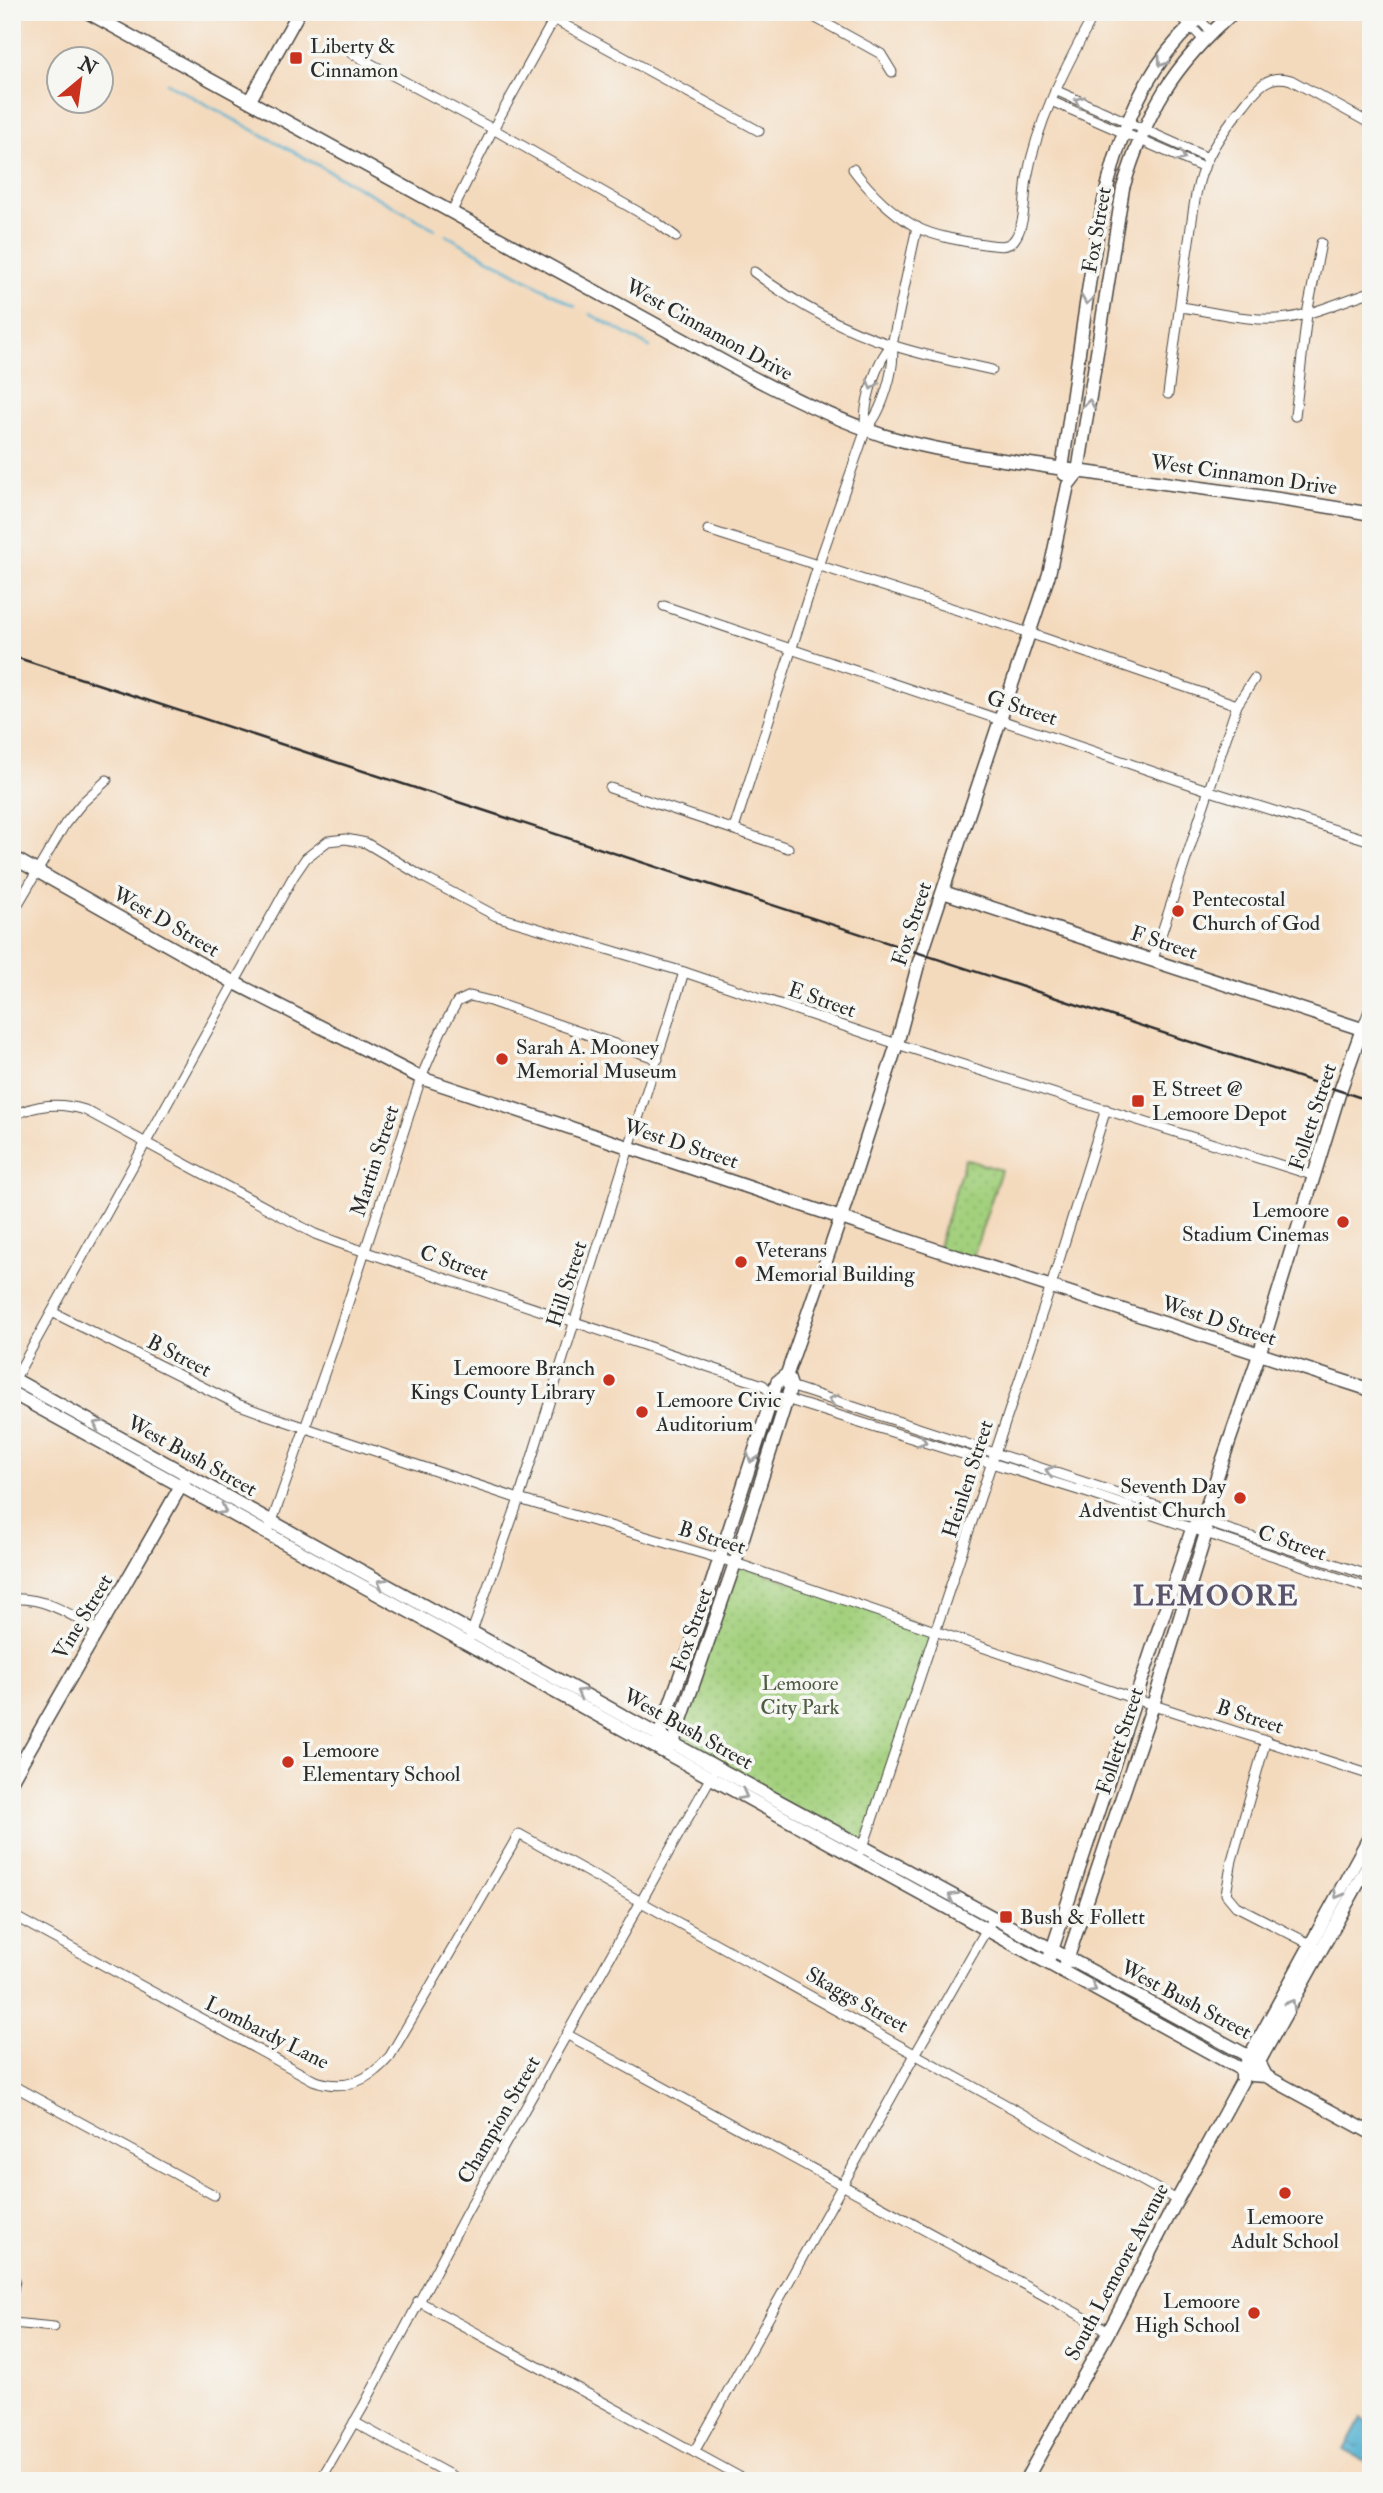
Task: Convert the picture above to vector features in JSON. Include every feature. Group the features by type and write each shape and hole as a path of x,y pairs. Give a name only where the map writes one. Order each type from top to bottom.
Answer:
{"street":[{"name":"West Cinnamon Drive","path":"87,12 770,387 866,429 956,452 1078,472 1288,499 1371,514"},
{"path":"250,100 299,12"},
{"path":"541,12 556,16 759,131"},
{"path":"804,12 881,54 892,72"},
{"path":"1177,12 1198,18 1207,35"},
{"name":"Fox Street","path":"659,1736 779,1385 841,1217 897,1044 918,965 1049,574 1068,485 1078,472 1124,188 1142,133 1170,80 1207,35 1234,12"},
{"path":"452,211 556,16"},
{"name":"Fox Street","path":"1068,485 1062,469 1096,240 1113,160 1126,127 1156,71 1174,44 1198,18"},
{"path":"853,169 873,194 917,228 972,243 1002,246 1013,241 1021,221 1033,151 1055,90 1089,24"},
{"path":"351,53 494,130 656,222 676,237"},
{"path":"1168,394 1195,205 1204,168 1208,158 1251,96 1265,82 1277,77 1291,80 1371,124"},
{"path":"1055,90 1126,127"},
{"path":"1051,101 1208,158"},
{"path":"1142,133 1204,168"},
{"path":"734,829 818,566 866,429 876,419 894,359 892,345 917,228"},
{"path":"1295,416 1307,314 1321,243"},
{"path":"754,272 780,292 815,312 892,345 992,370"},
{"path":"1181,307 1278,319 1307,314 1371,292"},
{"path":"708,530 1237,705"},
{"name":"G Street","path":"664,606 1210,791 1371,841"},
{"path":"1153,959 1237,705 1254,679"},
{"path":"12,914 65,824 82,803 107,780"},
{"path":"610,788 788,848"},
{"name":"E Street","path":"233,982 306,858 328,841 346,839 374,846 423,877 496,916 684,972 897,1044 1315,1176"},
{"name":"West D Street","path":"12,857 233,982 421,1079 1371,1390"},
{"name":"F Street","path":"943,892 1367,1031"},
{"name":"Hill Street","path":"467,1646 519,1499 684,972"},
{"path":"13,1380 233,982"},
{"name":"Martin Street","path":"268,1536 336,1340 421,1079 457,1002 470,996 658,1059"},
{"name":"Follett Street","path":"1047,1963 1135,1699 1200,1527 1259,1355 1340,1091 1367,1031 1371,1005"},
{"name":"C Street","path":"12,1116 48,1105 71,1106 96,1114 316,1234 573,1321 995,1453 1371,1589"},
{"name":"Heinlen Street","path":"861,1852 1051,1286 1106,1109"},
{"name":"B Street","path":"52,1312 237,1404 519,1499 735,1563 1135,1699 1371,1775"},
{"name":"West Bush Street","path":"13,1380 659,1736 667,1747"},
{"name":"Fox Street","path":"667,1747 735,1563 787,1400 779,1385"},
{"name":"West Bush Street","path":"12,1393 467,1646 667,1747 861,1852 990,1924 1062,1972 1245,2076 1266,2076"},
{"name":"C Street","path":"787,1400 1200,1527 1371,1576"},
{"name":"Vine Street","path":"12,1780 97,1630 142,1559 187,1475"},
{"name":"Follett Street","path":"1062,1972 1153,1704 1200,1527"},
{"path":"12,1599 40,1600 97,1630"},
{"path":"1266,1740 1232,1860 1226,1894 1236,1906 1316,1947"},
{"name":"Champion Street","path":"320,2481 713,1772"},
{"name":"Skaggs Street","path":"519,1834 1177,2200"},
{"name":"Lombardy Lane","path":"12,1915 313,2080 345,2085 370,2076 390,2056 519,1834"},
{"path":"1316,1947 1371,1834"},
{"path":"1316,1947 1371,1860"},
{"path":"694,2452 990,1924"},
{"name":"West Bush Street","path":"990,1924 1053,1951 1254,2059 1266,2076"},
{"name":"South Lemoore Avenue","path":"1025,2481 1316,1947"},
{"path":"568,2035 1109,2331"},
{"path":"1266,2076 1371,2133"},
{"path":"12,2084 214,2195"},
{"path":"12,2295 15,2280"},
{"path":"418,2301 747,2481"},
{"path":"12,2323 54,2327"},
{"path":"354,2422 461,2481"}],"green space":[{"path":"965,1159 1001,1170 972,1260 937,1250"},
{"name":"Lemoore City Park","path":"735,1563 935,1630 863,1846 673,1743"}],"water":[{"path":"1361,2419 1371,2425 1371,2464 1344,2450"}],"waterway":[{"path":"167,83 435,229"},
{"path":"446,235 575,306"},
{"path":"590,314 650,347"}],"railway":[{"path":"12,656 1371,1101"}],"place":[{"name":"Liberty & Cinnamon","path":"296,58"},
{"name":"Pentecostal Church of God","path":"1178,911"},
{"name":"Sarah A. Mooney Memorial Museum","path":"502,1059"},
{"name":"E Street @ Lemoore Depot","path":"1138,1101"},
{"name":"Lemoore Stadium Cinemas","path":"1343,1222"},
{"name":"Veterans Memorial Building","path":"741,1262"},
{"name":"Lemoore Branch Kings County Library","path":"609,1380"},
{"name":"Lemoore Civic Auditorium","path":"642,1412"},
{"name":"Seventh Day Adventist Church","path":"1240,1498"},
{"name":"Lemoore Elementary School","path":"288,1762"},
{"name":"Bush & Follett","path":"1006,1917"},
{"name":"Lemoore Adult School","path":"1285,2193"},
{"name":"Lemoore High School","path":"1254,2313"}],"district":[{"name":"LEMOORE","path":"1216,1596"}]}
